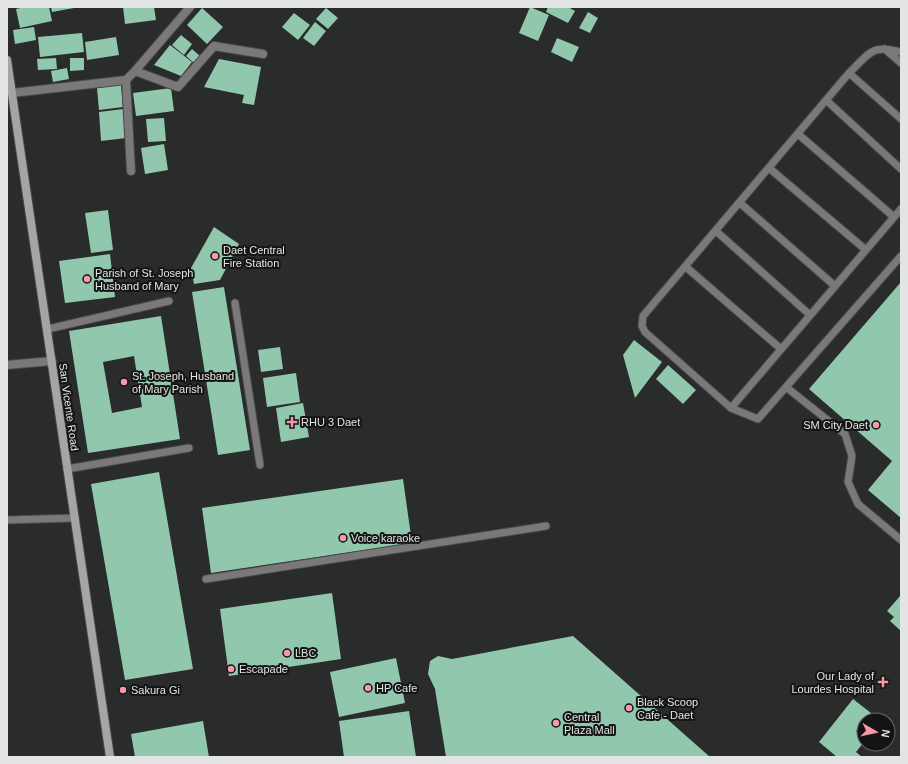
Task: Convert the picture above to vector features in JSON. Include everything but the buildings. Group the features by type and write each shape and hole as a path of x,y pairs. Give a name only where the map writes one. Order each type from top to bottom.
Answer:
{"main road":[{"name":"San Vicente Road","path":"7,60 48,329 110,757"}],"street":[{"path":"12,93 126,80 190,7"},
{"path":"136,70 178,87 214,46 263,54"},
{"path":"126,80 131,171"},
{"path":"7,366 52,361"}],"lane":[{"path":"901,52 884,48 872,51 849,73 644,316 642,326 644,332 731,408 758,419 901,256"},
{"path":"884,48 901,63"},
{"path":"849,73 901,119"},
{"path":"826,100 901,169"},
{"path":"798,134 894,217"},
{"path":"769,168 866,250"},
{"path":"740,203 835,286"},
{"path":"731,408 901,209"},
{"path":"716,231 810,315"},
{"path":"686,266 781,349"},
{"path":"48,329 169,301"},
{"path":"235,303 260,465"},
{"path":"786,387 845,434 852,456 848,482 858,504 901,540"},
{"path":"67,468 189,448"},
{"path":"7,520 75,518"},
{"path":"206,579 546,526"}],"place":[{"name":"Daet Central Fire Station","path":"215,256"},
{"name":"Parish of St. Joseph Husband of Mary","path":"87,279"},
{"name":"St. Joseph, Husband of Mary Parish","path":"124,382"},
{"name":"RHU 3 Daet","path":"292,422"},
{"name":"SM City Daet","path":"876,425"},
{"name":"Voice karaoke","path":"343,538"},
{"name":"LBC","path":"287,653"},
{"name":"Escapade","path":"231,669"},
{"name":"Our Lady of Lourdes Hospital","path":"883,682"},
{"name":"HP Cafe","path":"368,688"},
{"name":"Sakura Gi","path":"123,690"},
{"name":"Black Scoop Cafe - Daet","path":"629,708"},
{"name":"Central Plaza Mall","path":"556,723"}]}
